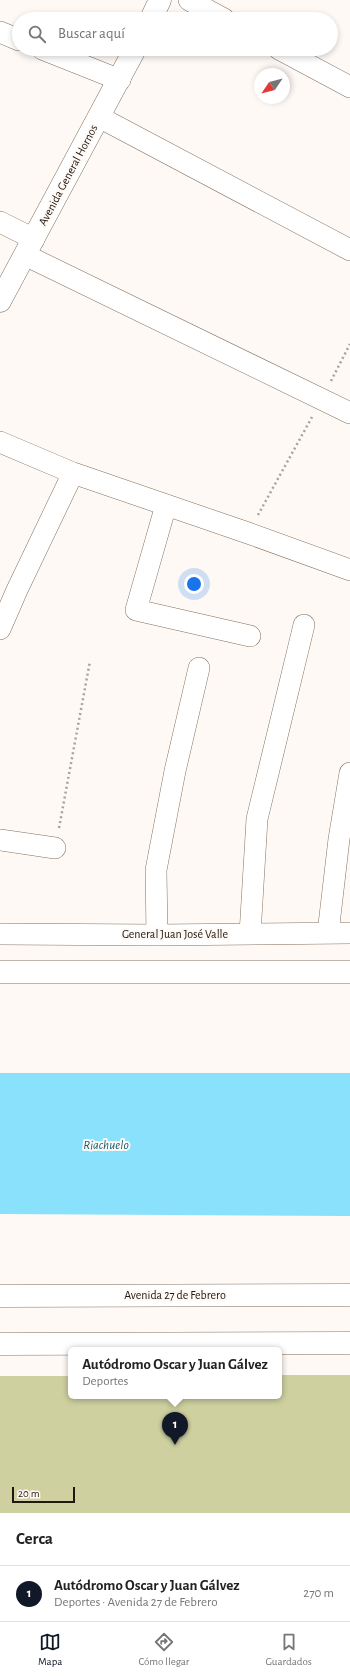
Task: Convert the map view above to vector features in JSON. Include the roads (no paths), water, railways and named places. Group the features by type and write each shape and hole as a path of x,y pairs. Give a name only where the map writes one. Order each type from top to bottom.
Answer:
{"main road":[{"path":"154,12 160,0"},
{"name":"Avenida General Hornos","path":"0,301 132,56"},
{"path":"0,972 350,972"},
{"name":"Avenida 27 de Febrero","path":"0,1296 350,1295"},
{"path":"0,1344 350,1343"}],"street":[{"path":"189,0 211,12"},
{"path":"0,32 12,37"},
{"path":"60,56 120,80"},
{"path":"292,56 350,87"},
{"path":"99,117 350,250"},
{"path":"0,222 30,247 322,400 350,413"},
{"path":"0,442 73,473 248,532 350,570"},
{"path":"0,629 73,473"},
{"path":"166,505 136,610 250,636"},
{"path":"250,934 257,819 304,625"},
{"path":"157,935 156,870 174,771 199,668"},
{"path":"328,933 339,839 350,773"},
{"path":"0,840 55,848"},
{"name":"General Juan José Valle","path":"0,934 157,935 350,933"}],"water":[{"name":"Riachuelo","path":"0,1073 350,1073 350,1216 0,1214"}],"place":[{"name":"Autódromo Oscar y Juan Gálvez","path":"175,1445"}]}
